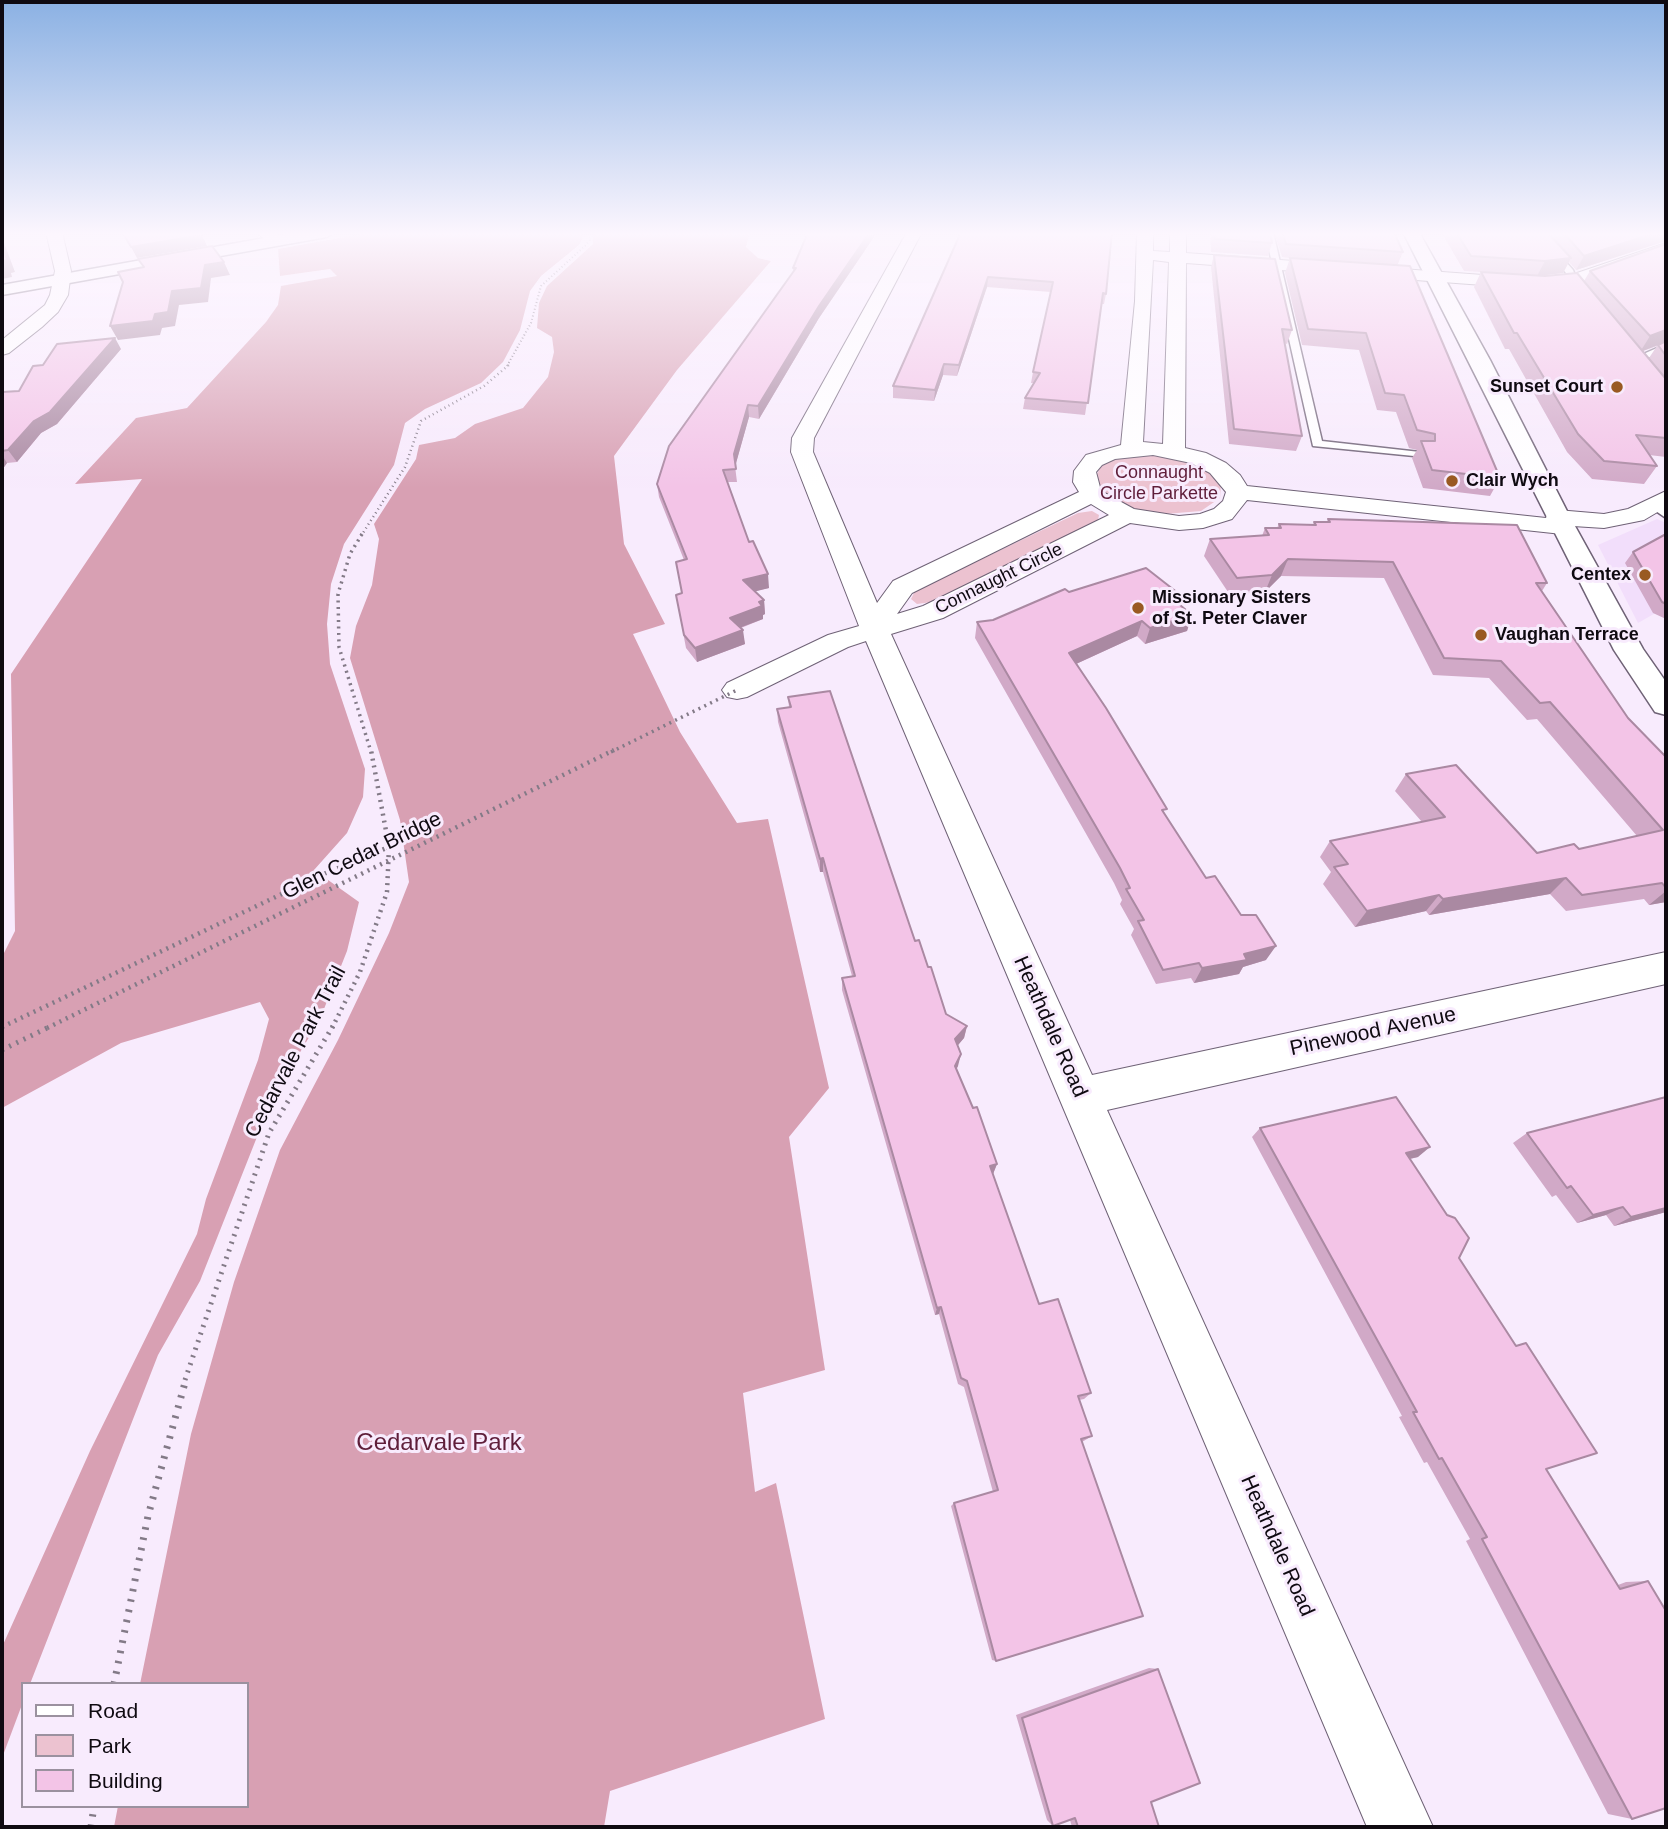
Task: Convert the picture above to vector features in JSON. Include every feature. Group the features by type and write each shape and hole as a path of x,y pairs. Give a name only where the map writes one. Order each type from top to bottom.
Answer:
{"street":[{"path":"2,349 41,317"},
{"name":"Heathdale Road","path":"869,317 803,438 802,452 874,628 1400,1827"},
{"path":"1132,449 1143,317"},
{"path":"1174,451 1177,317"},
{"path":"1456,317 1560,522 1629,650 1666,705"},
{"path":"1132,449 1174,451 1218,468 1232,480 1238,492 1234,504 1223,514 1203,521 1179,523 1127,515 1092,495 1085,482 1085,471 1094,460 1110,453 1132,449"},
{"path":"1238,492 1560,522 1604,521 1662,506"},
{"name":"Connaught Circle","path":"874,628 902,587 1092,495"},
{"name":"Connaught Circle","path":"874,628 933,612 1127,515"},
{"path":"737,690 838,641 874,628"},
{"name":"Pinewood Avenue","path":"1081,1097 1666,968"}],"lane":[{"path":"1288,317 1317,444 1420,455"},
{"path":"1637,359 1666,347"},
{"path":"1628,349 1644,369"}],"path":[{"name":"Cedarvale Park Trail","path":"114,1682 148,1516 179,1398 258,1163 269,1133 333,1027 360,972 387,892 389,847 382,798 365,725 339,647 337,629 338,594 350,554 381,500 409,460 421,421 484,386 511,363 533,317"},
{"name":"Glen Cedar Bridge","path":"2,1051 737,690"},
{"path":"2,1027 326,873 389,847"},
{"path":"91,1827 94,1808"}],"shaded area":[{"path":"1657,519 1666,523 1666,607 1638,623 1598,545"}],"green space":[{"path":"269,317 523,317 520,330 503,362 481,383 425,409 405,423 394,465 344,544 331,584 327,624 330,664 365,769 363,797 347,833 314,870 359,902 347,951 320,1019 272,1099 200,1281 158,1355 31,1682 21,1682 21,1707 2,1758 2,1647 90,1451 197,1234 206,1199 258,1060 269,1019 260,1002 121,1043 2,1108 2,957 15,931 11,674 142,479 75,484 136,418 187,408"},
{"name":"Cedarvale Park","path":"538,317 722,317 677,370 614,456 624,544 665,624 633,634 680,732 737,823 768,819 829,1088 789,1137 825,1370 743,1393 755,1492 776,1483 825,1719 610,1791 604,1827 114,1827 118,1808 248,1808 248,1682 140,1682 191,1434 234,1282 280,1150 338,1040 389,933 409,882 400,820 350,658 356,626 372,585 379,539 374,524 416,459 419,445 455,438 475,424 523,408 548,377 554,352 552,337 537,328"},
{"name":"Connaught Circle Parkette","path":"1142,453 1177,457 1208,470 1221,483 1220,498 1201,511 1165,514 1135,509 1102,491 1096,476 1101,466 1117,457"},
{"path":"1092,511 1099,515 1098,520 932,602 917,604 911,599 915,591 1078,513"}],"building":[{"path":"113,317 154,317 153,321 110,326"},
{"path":"761,317 812,317 758,406 748,405 734,454 736,469 723,470 749,542 753,541 768,574 743,580 764,600 759,602 762,606 730,618 743,630 695,648 684,635 676,595 682,593 676,562 687,559 657,484 669,446"},
{"path":"923,317 975,317 959,365 944,364 935,390 893,386"},
{"path":"1045,317 1100,317 1088,403 1025,398 1040,373 1033,372"},
{"path":"1221,317 1289,317 1292,330 1282,329 1302,436 1234,429"},
{"path":"1305,317 1432,317 1500,478 1432,470 1421,441 1435,441 1435,434 1417,430 1404,395 1385,393 1366,333 1308,329"},
{"path":"1506,317 1614,317 1666,379 1666,438 1636,435 1657,466 1604,461 1578,434 1517,333 1514,333"},
{"path":"1633,317 1666,317 1666,330 1650,336"},
{"path":"115,338 50,412 34,421 8,450 2,451 2,392 19,391 33,366 43,365 57,344"},
{"path":"1666,341 1666,356 1658,345"},
{"path":"1328,519 1517,525 1547,583 1536,583 1628,718 1666,757 1666,888 1662,883 1582,895 1566,878 1443,899 1439,895 1367,911 1334,867 1348,864 1330,841 1445,817 1406,774 1456,765 1537,853 1574,844 1579,849 1663,830 1550,702 1540,703 1501,661 1444,658 1393,562 1288,559 1272,575 1237,578 1210,539 1269,535 1265,528 1281,528 1279,524 1316,525 1314,522 1330,522"},
{"path":"1666,534 1666,604 1662,602 1633,552"},
{"path":"1146,568 1183,597 1174,600 1192,615 1150,628 1142,621 1069,653 1106,708 1167,809 1162,810 1206,878 1215,876 1241,915 1256,915 1276,946 1244,954 1247,960 1202,968 1199,963 1163,970 1138,921 1144,920 1126,889 1130,888 1120,868 977,622 993,620 1065,589 1069,592"},
{"path":"830,691 915,941 919,940 928,967 931,967 946,1014 967,1026 955,1039 961,1054 955,1066 973,1108 977,1107 997,1164 990,1166 1039,1304 1058,1299 1091,1393 1078,1396 1092,1436 1081,1439 1143,1616 996,1661 954,1503 998,1490 967,1381 961,1378 941,1307 937,1308 842,978 855,976 823,858 820,859 777,709 791,707 788,697"},
{"path":"1396,1097 1430,1147 1406,1153 1447,1215 1455,1218 1469,1238 1459,1258 1516,1346 1526,1343 1597,1453 1546,1469 1620,1589 1648,1581 1666,1611 1666,1808 1632,1819 1482,1539 1487,1537 1442,1458 1439,1459 1413,1412 1417,1412 1260,1128"},
{"path":"1666,1097 1666,1208 1631,1217 1623,1207 1593,1215 1571,1186 1567,1188 1527,1133"},
{"path":"1158,1669 1200,1783 1151,1802 1159,1827 1078,1827 1075,1818 1053,1826 1022,1718"}],"place":[{"name":"Sunset Court","path":"1617,387"},
{"name":"Clair Wych","path":"1452,481"},
{"name":"Centex","path":"1645,575"},
{"name":"Missionary Sisters of St. Peter Claver","path":"1138,608"},
{"name":"Vaughan Terrace","path":"1481,635"}]}
